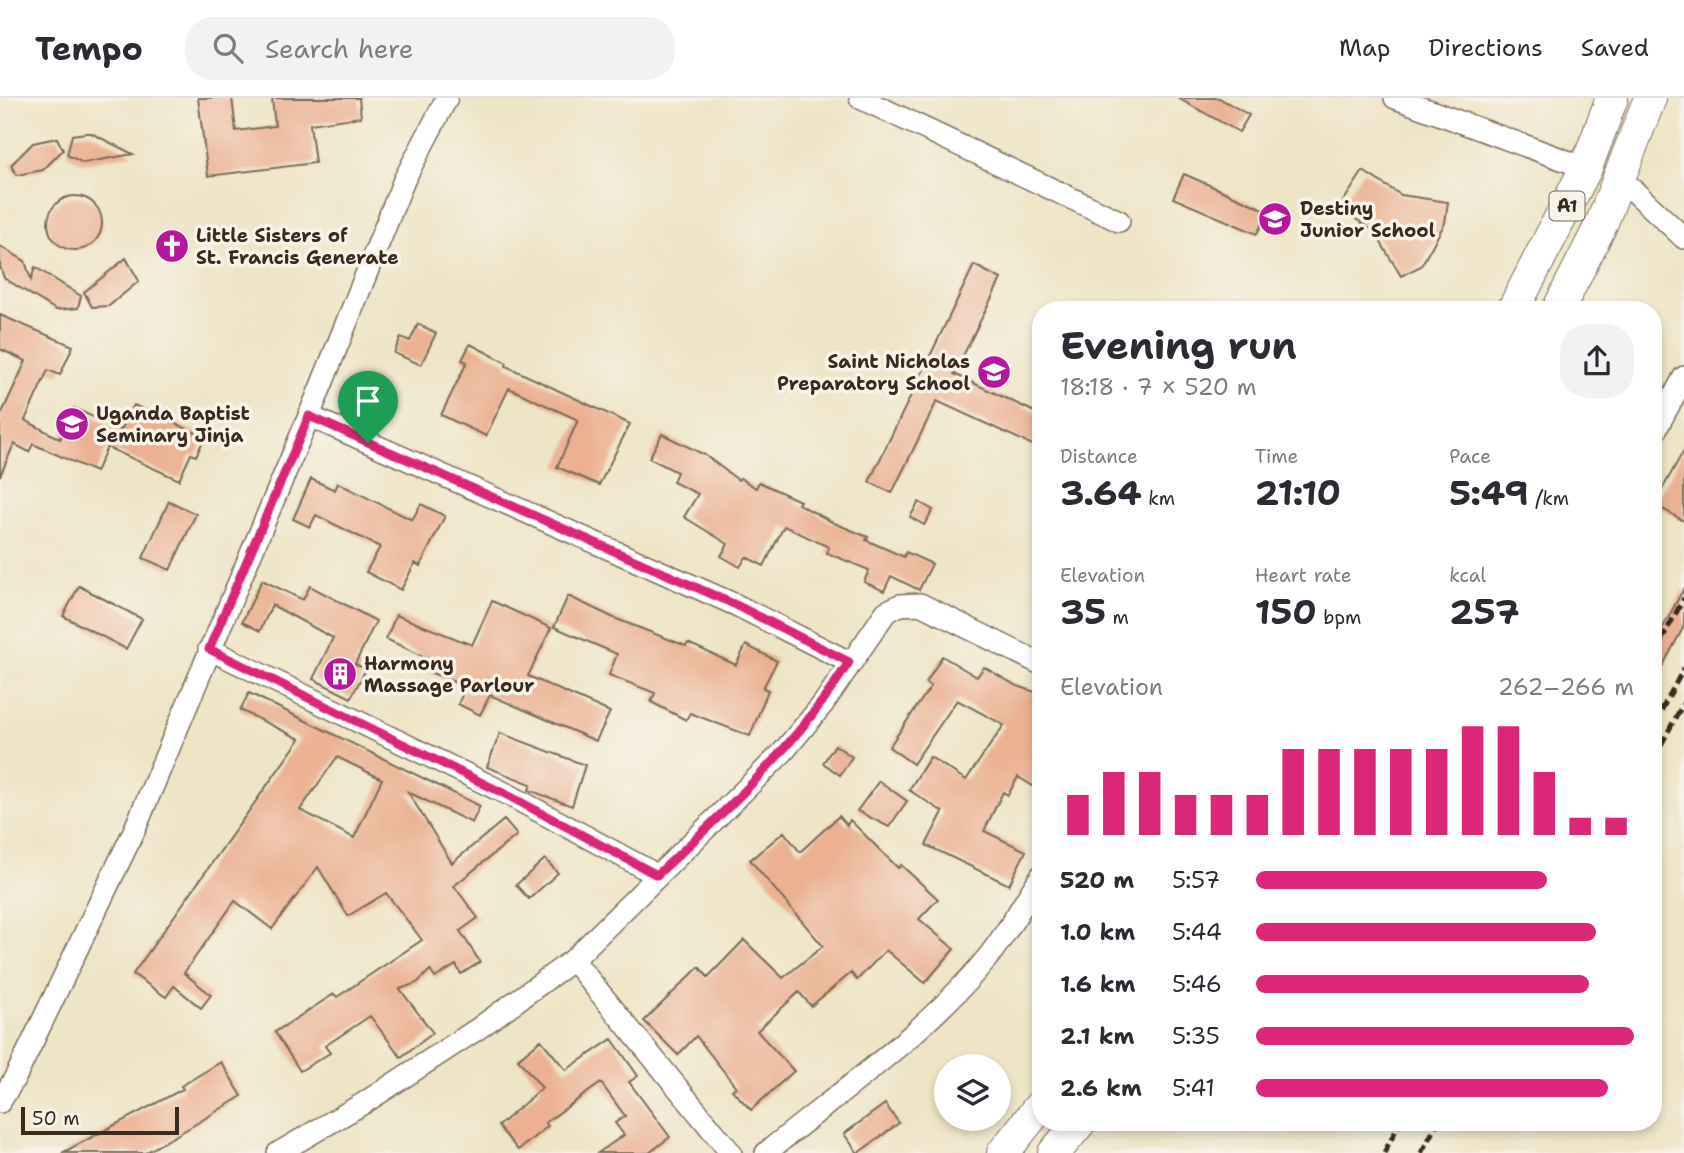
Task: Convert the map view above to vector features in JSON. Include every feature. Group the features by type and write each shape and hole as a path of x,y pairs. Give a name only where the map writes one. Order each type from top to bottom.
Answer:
{"highway":[{"name":"A1","path":"1518,301 1586,168 1612,98"},
{"name":"A1","path":"1563,301 1601,225 1650,98"},
{"path":"1003,1153 1032,1116"},
{"path":"1054,1153 1072,1131"}],"street":[{"path":"0,1102 16,1076 134,831 309,416 404,180 447,98"},
{"path":"860,98 1119,220"},
{"path":"1395,98 1586,168"},
{"path":"1620,177 1684,238"},
{"path":"1662,418 1684,377"},
{"path":"309,416 736,605 849,662"},
{"path":"278,1153 410,1073 573,960 783,752 823,704 849,662 886,612 900,605 920,604 1032,660"},
{"path":"209,649 509,796 657,875"},
{"path":"766,1153 859,1079 965,982 989,956 1032,890"},
{"path":"573,960 731,1153"}],"building":[{"path":"198,98 232,98 236,131 275,126 272,98 359,98 361,117 310,124 315,163 208,176"},
{"path":"1178,98 1219,98 1249,115 1239,132"},
{"path":"91,133 133,154 83,163 67,155 72,135"},
{"path":"57,138 63,150 43,170 17,175 11,165 33,143"},
{"path":"1363,171 1401,195 1448,202 1445,223 1421,266 1401,276 1374,231 1339,208"},
{"path":"1184,174 1268,211 1257,234 1173,198"},
{"path":"75,196 94,204 102,223 94,242 75,250 56,242 48,223 56,204"},
{"path":"0,246 25,261 31,280 35,267 81,296 78,308 56,310 4,278 0,266"},
{"path":"126,258 139,281 109,306 92,307 84,292"},
{"path":"974,265 1001,279 954,374 1032,411 1032,445 937,401 892,493 869,482"},
{"path":"0,315 73,346 60,375 48,370 25,420 60,439 74,408 121,430 134,405 205,437 196,456 191,454 179,480 107,447 96,472 33,444 29,452 14,444 0,476 0,417 26,361 0,349"},
{"path":"418,324 436,333 421,365 394,353 401,337 410,341"},
{"path":"470,344 507,363 506,366 630,424 599,485 557,467 578,420 509,388 486,436 441,415 467,362 462,360"},
{"path":"662,434 705,455 738,480 740,478 756,488 759,482 800,501 798,504 834,523 868,537 866,540 904,557 906,552 932,564 919,590 891,576 884,591 864,582 869,570 827,553 829,547 784,526 764,566 746,557 740,567 721,556 728,544 684,517 698,494 673,482 677,472 649,458"},
{"path":"1684,450 1684,521 1662,509 1662,490"},
{"path":"311,479 335,490 338,483 412,520 421,504 445,516 420,566 415,563 401,590 366,572 380,547 316,515 310,527 293,519"},
{"path":"169,501 196,514 170,570 143,558"},
{"path":"919,502 933,510 924,525 910,517"},
{"path":"262,580 303,600 310,586 376,621 355,664 366,669 351,698 313,679 333,638 272,605 260,631 242,622"},
{"path":"79,586 142,619 126,649 63,616"},
{"path":"1684,588 1684,626 1662,667 1662,629"},
{"path":"568,596 614,618 686,646 688,643 736,665 746,645 777,661 763,688 768,690 750,736 690,713 686,720 651,702 655,693 609,675 617,654 554,627"},
{"path":"492,601 551,628 528,676 610,712 596,741 490,695 480,715 458,704 466,687 427,671 431,660 386,639 396,615 472,645"},
{"path":"942,656 977,677 984,667 1015,685 1032,691 1032,786 1018,777 1008,795 1003,792 984,831 1026,851 1009,885 926,845 943,812 909,790 930,757 966,780 1004,725 957,700 913,764 889,747 931,686 926,683"},
{"path":"249,693 480,806 472,823 408,792 452,863 504,820 517,835 454,886 478,918 460,931 480,962 461,974 456,965 435,978 430,970 417,983 400,989 433,1033 401,1057 370,1016 325,1046 330,1053 300,1071 275,1032 334,994 337,997 422,940 386,893 348,916 318,867 272,929 235,901 184,973 211,995 201,1008 174,986 166,997 133,974 300,739 240,710","holes":["337,757 382,779 354,838 300,810"]},
{"path":"500,733 585,765 572,806 529,790 531,784 487,767"},
{"path":"835,745 852,757 840,775 823,763"},
{"path":"879,781 907,801 889,827 857,811"},
{"path":"839,816 847,825 850,820 898,868 901,865 938,899 919,919 954,949 925,983 886,950 857,980 851,973 811,1006 799,992 757,1031 794,1071 751,1110 732,1090 736,1087 696,1036 678,1055 644,1021 699,967 708,977 744,940 783,978 823,946 750,860 784,832 800,852"},
{"path":"545,859 558,873 529,899 516,885"},
{"path":"612,1039 638,1076 629,1082 670,1137 649,1153 598,1153 624,1135 615,1123 625,1116 601,1083 545,1123 548,1126 518,1150 498,1126 542,1088 518,1059 541,1040 566,1070"},
{"path":"221,1062 242,1096 189,1128 145,1153 62,1153 183,1089 181,1086"},
{"path":"885,1104 899,1123 858,1153 844,1134"}],"railway":[{"path":"1662,639 1684,598"},
{"path":"1662,709 1684,668"},
{"path":"1662,743 1684,702"},
{"path":"1384,1153 1395,1131"},
{"path":"1421,1153 1433,1131"}],"place":[{"name":"Destiny Junior School","path":"1275,219"},
{"name":"Little Sisters of St. Francis Generate","path":"172,246"},
{"name":"Saint Nicholas Preparatory School","path":"994,372"},
{"name":"Uganda Baptist Seminary Jinja","path":"72,424"},
{"name":"Harmony Massage Parlour","path":"340,674"}],"route":[{"path":"309,416 368,443 736,605 849,662 823,704 783,752 657,875 509,796 209,649 309,416"}]}
